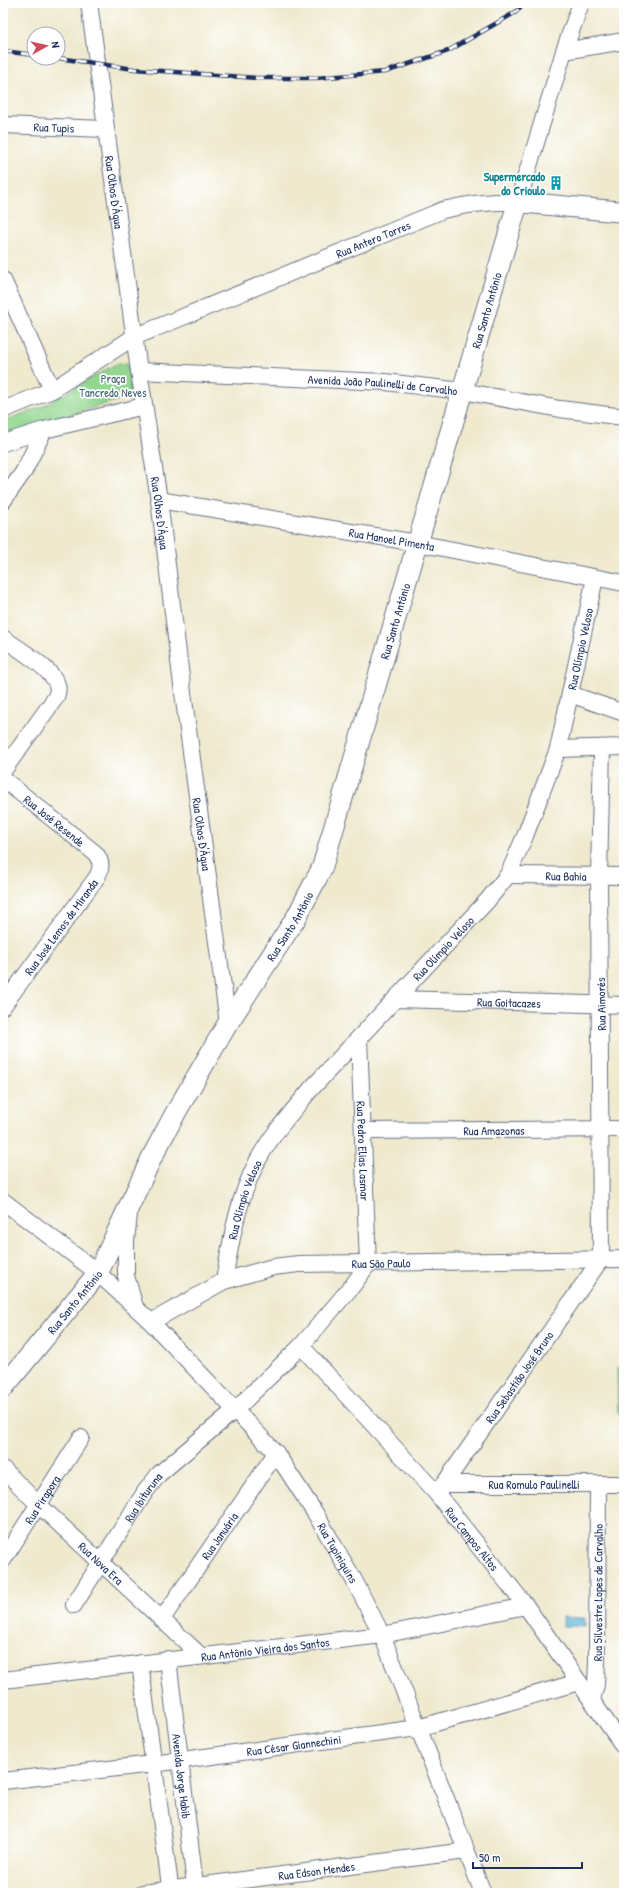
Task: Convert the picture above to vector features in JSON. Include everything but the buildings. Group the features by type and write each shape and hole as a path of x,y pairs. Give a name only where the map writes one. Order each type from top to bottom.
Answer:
{"street":[{"name":"Rua Olhos D'Água","path":"89,3 134,337 159,500 182,693 228,1023"},
{"name":"Rua Santo Antônio","path":"3,1388 98,1273 130,1204 176,1112 228,1023 296,918 322,868 518,202 564,51 581,3"},
{"path":"564,51 624,41"},
{"name":"Rua Tupis","path":"3,125 105,129"},
{"name":"Rua Antero Torres","path":"134,337 443,210 463,205 493,202 518,202 624,212"},
{"path":"3,280 52,390"},
{"path":"3,410 52,390 134,337"},
{"name":"Avenida João Paulinelli de Carvalho","path":"139,371 385,382 462,391 560,408 624,417"},
{"path":"3,443 44,430 144,406"},
{"path":"3,501 24,472 44,430"},
{"name":"Rua Manoel Pimenta","path":"159,500 417,543 624,583"},
{"name":"Rua Olímpio Veloso","path":"224,1281 230,1244 242,1198 258,1160 283,1122 311,1089 487,901 508,875 525,836 558,749 595,578"},
{"path":"3,638 50,673 57,685 56,697 3,771"},
{"path":"570,694 624,714"},
{"path":"558,749 624,747"},
{"name":"Rua Aimorés","path":"601,1259 601,1005 599,876 602,748"},
{"name":"Rua José Resende","path":"3,778 95,853 100,858 101,866"},
{"name":"Rua José Lemos de Miranda","path":"3,1006 97,877 101,866"},
{"name":"Rua Bahia","path":"508,875 624,876"},
{"name":"Rua Goitacazes","path":"395,999 624,1005"},
{"name":"Rua Pedro Elias Lasmar","path":"359,1038 364,1131 368,1264"},
{"name":"Rua Amazonas","path":"364,1131 624,1129"},
{"name":"Rua Tupiniquins","path":"3,1201 98,1273 135,1307 236,1409 276,1453 315,1513 354,1580 382,1635 483,1893"},
{"name":"Rua Santo Antônio","path":"130,1204 126,1241 126,1276 135,1307"},
{"name":"Rua Sebastião José Bruno","path":"441,1489 601,1259"},
{"name":"Rua São Paulo","path":"151,1322 224,1281 273,1267 299,1264 624,1259"},
{"path":"236,1409 301,1346 368,1264"},
{"name":"Rua Campos Altos","path":"301,1346 441,1489 526,1606 623,1744"},
{"name":"Rua Ibituruna","path":"74,1605 145,1492 159,1474 236,1409"},
{"name":"Rua Pirapora","path":"3,1560 80,1438"},
{"name":"Rua Januária","path":"162,1619 276,1453"},
{"name":"Rua Nova Era","path":"3,1469 39,1505 201,1656"},
{"name":"Rua Silvestre Lopes de Carvalho","path":"592,1700 596,1685 597,1660 598,1484"},
{"name":"Rua Romulo Paulinelli","path":"441,1489 624,1484"},
{"name":"Rua Antônio Vieira dos Santos","path":"3,1680 168,1659 382,1635 526,1606"},
{"name":"Avenida Jorge Habib","path":"168,1659 195,1890"},
{"name":"Avenida Jorge Habib","path":"140,1663 171,1891"},
{"name":"Rua César Giannechini","path":"3,1781 179,1761 418,1728 579,1682"},
{"name":"Rua Edson Mendes","path":"143,1893 195,1890 466,1851"}],"green space":[{"name":"Praça Tancredo Neves","path":"128,363 131,396 3,436 3,421 42,407 116,364"},
{"path":"617,1368 624,1368 624,1413 618,1413"}],"water":[{"path":"563,1617 585,1618 585,1627 563,1626"}],"railway":[{"path":"66,59 134,69 257,78 316,78 385,72 448,51 516,12 524,3"},
{"path":"3,51 26,54"}],"place":[{"name":"Supermercado do Crioulo","path":"556,183"}]}
